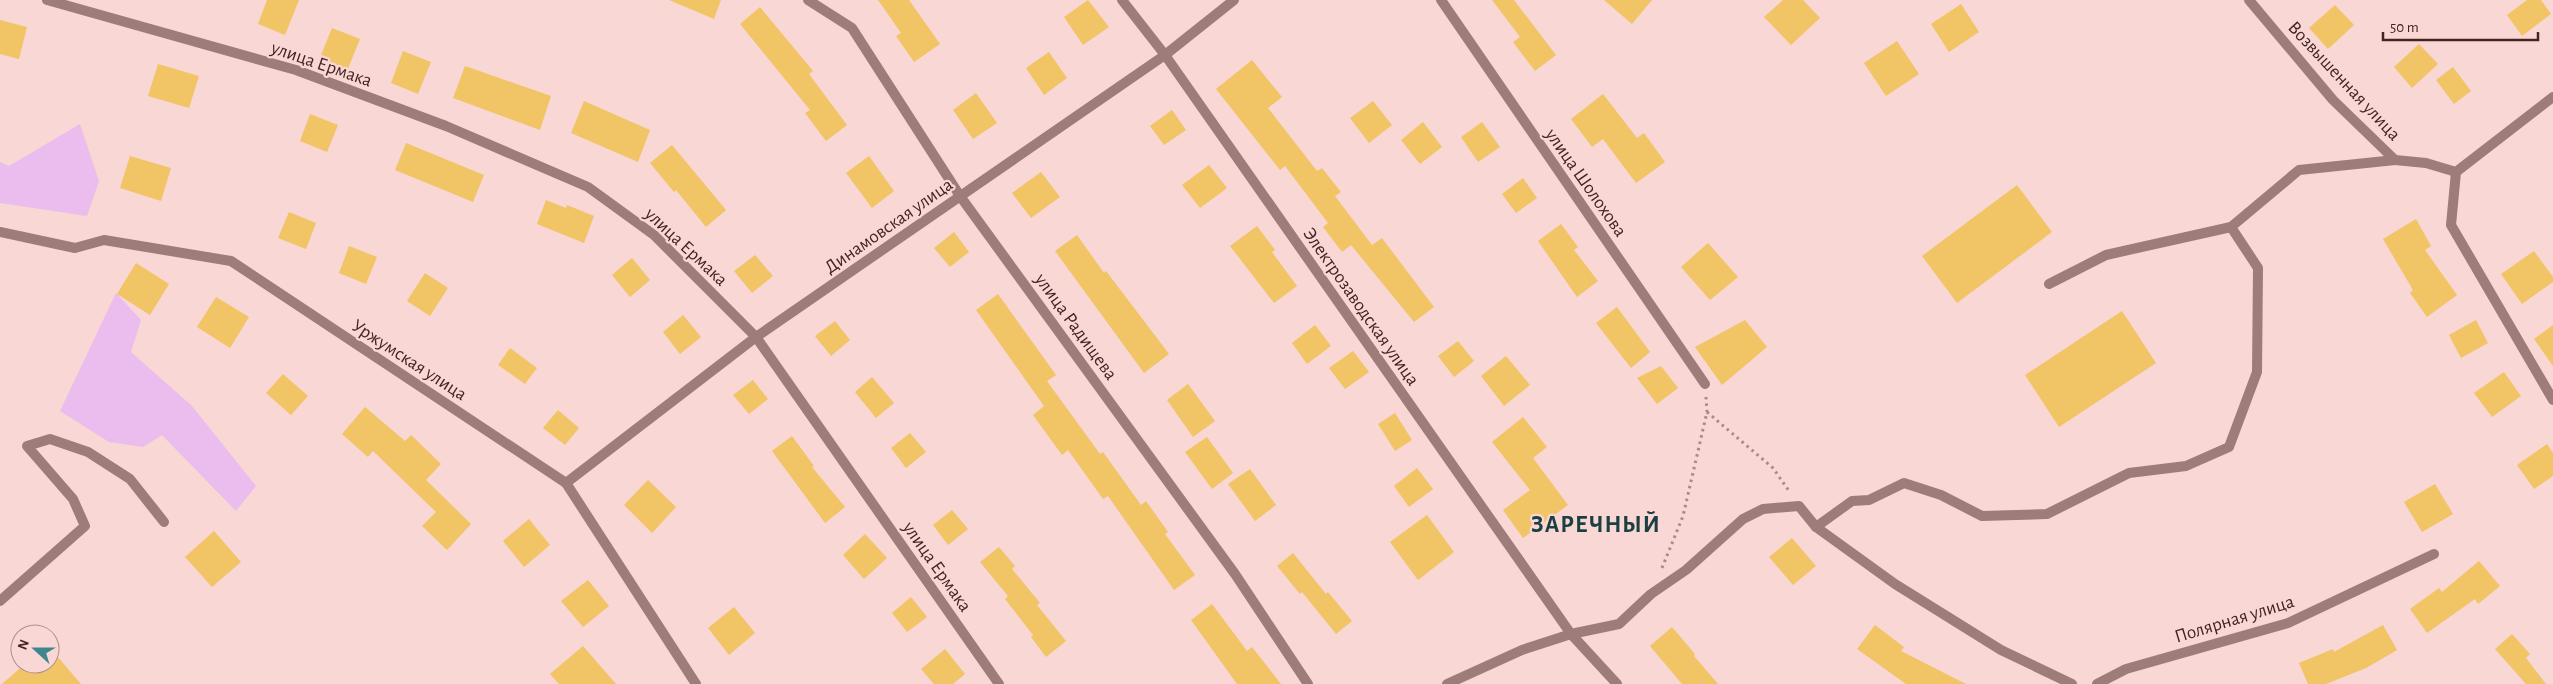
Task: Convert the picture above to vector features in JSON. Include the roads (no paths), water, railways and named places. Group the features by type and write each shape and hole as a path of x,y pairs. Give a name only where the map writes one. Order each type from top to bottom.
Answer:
{"street":[{"name":"улица Ермака","path":"47,0 296,70 446,126 588,187 654,235 756,337 999,684"},
{"name":"улица Радищева","path":"808,0 852,28 960,196 1235,574 1308,684"},
{"name":"Электрозаводская улица","path":"1122,0 1165,55 1571,634 1617,684"},
{"name":"Динамовская улица","path":"566,483 756,337 1165,55 1234,0"},
{"name":"улица Шолохова","path":"1441,0 1705,384"},
{"name":"Возвышенная улица","path":"2249,0 2333,100 2395,160 2426,164 2456,172"},
{"path":"2553,97 2456,172 2452,225 2553,400"},
{"path":"2049,284 2106,255 2231,227 2299,170 2395,160"},
{"path":"1816,527 1852,501 1869,500 1904,482 1941,495 1982,516 2047,514 2129,473 2186,466 2229,447 2257,372 2258,268 2231,227"},
{"name":"Уржумская улица","path":"0,232 75,248 104,240 231,261 566,483 696,684"},
{"path":"0,601 84,526 73,499 27,446 50,439 88,452 130,479 164,522"},
{"path":"1447,684 1522,650 1571,634 1619,624 1651,594 1686,570 1743,519 1763,509 1799,506 1816,527 1896,584 2001,650 2072,684"},
{"name":"Полярная улица","path":"2098,684 2126,669 2288,623 2434,554"}],"district":[{"name":"ЗАРЕЧНЫЙ","path":"1596,524"}]}
